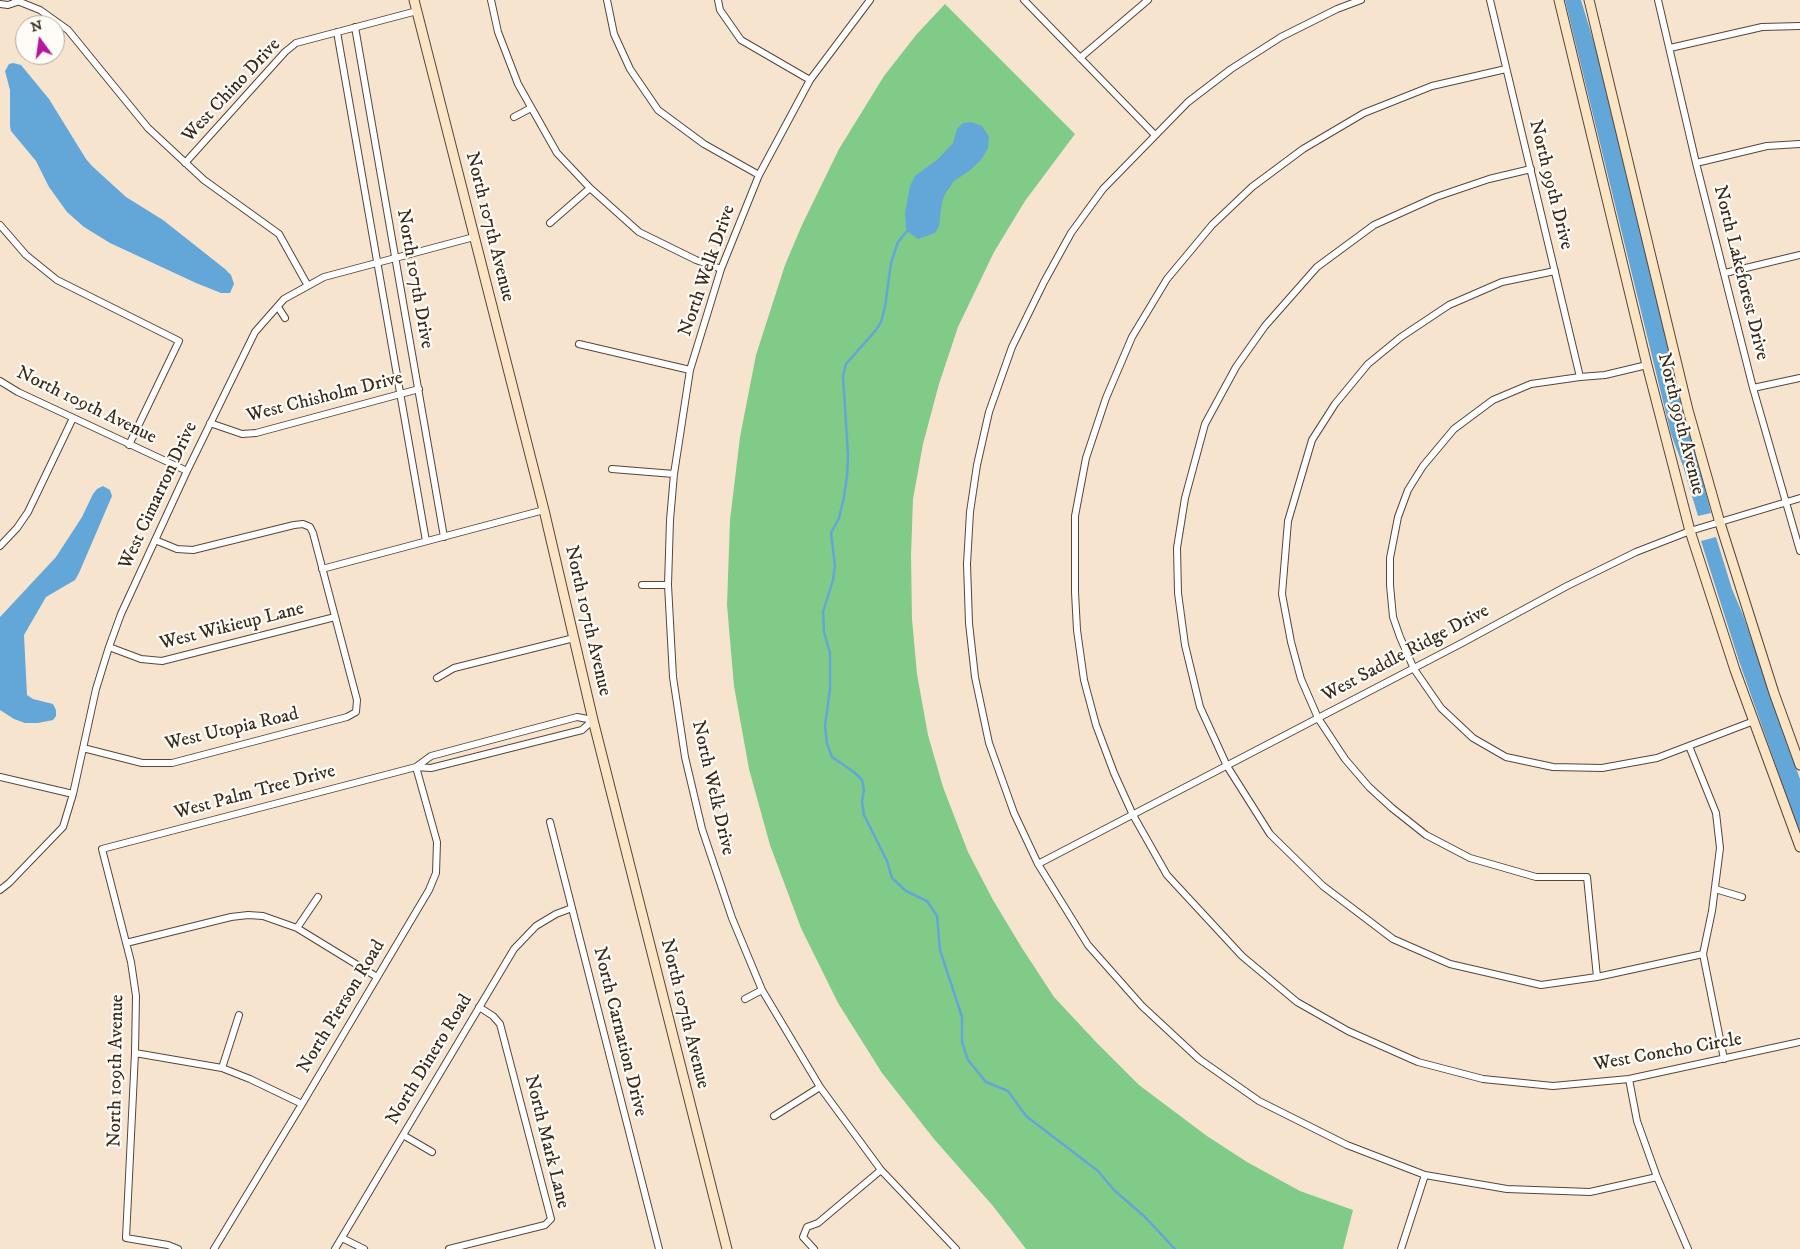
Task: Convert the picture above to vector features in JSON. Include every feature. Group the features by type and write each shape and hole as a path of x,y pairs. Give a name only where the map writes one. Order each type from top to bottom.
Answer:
{"main road":[{"name":"North 107th Avenue","path":"414,0 544,510 593,720 727,1249"},
{"name":"North 99th Avenue","path":"1559,0 1647,365 1690,531 1754,721 1800,848"},
{"name":"North 99th Avenue","path":"1589,0 1684,392 1720,522 1774,693 1800,765"}],"street":[{"path":"491,0 498,32 518,84 557,153 590,188 639,232 696,260 721,269"},
{"path":"608,0 614,34 618,43 630,69 658,110 704,144 759,175"},
{"path":"718,0 720,10 741,40 810,80"},
{"name":"North Welk Drive","path":"870,0 810,80 759,175 721,269 690,370 674,474 670,520 668,585 673,677 686,757 700,820 732,918 762,990 820,1087 881,1170 956,1249"},
{"path":"1024,0 1155,135"},
{"path":"1080,58 1148,0"},
{"path":"1361,0 1337,9 1281,37 1231,69 1188,102 1103,189 1071,233 1044,282 1012,347 989,412 976,464 970,512 967,564 969,623 975,677 989,744 1014,813 1038,864 1088,945 1142,1006 1199,1059 1259,1101 1347,1146 1425,1175 1507,1189 1590,1192 1657,1177"},
{"name":"North 99th Drive","path":"1490,0 1580,376"},
{"name":"North Lakeforest Drive","path":"1658,0 1696,163 1753,388 1800,551"},
{"path":"0,4 8,5 16,1 40,10 68,30 148,128 204,180 279,234 308,286"},
{"name":"West Chino Drive","path":"185,162 285,52 296,43 417,12"},
{"path":"1670,48 1762,27 1800,26"},
{"name":"North 107th Drive","path":"356,27 444,537"},
{"name":"North 107th Drive","path":"337,32 426,541"},
{"name":"West Concho Circle","path":"1506,69 1432,86 1364,113 1303,149 1252,187 1212,225 1167,279 1132,337 1106,398 1086,458 1075,516 1077,630 1084,680 1096,725 1114,773 1133,815 1168,875 1242,956 1297,1002 1348,1031 1418,1062 1483,1079 1553,1086 1629,1079 1800,1042"},
{"path":"514,117 531,108"},
{"path":"1696,163 1767,146 1800,144"},
{"path":"1531,169 1489,179 1436,196 1374,226 1317,266 1259,334 1236,367 1205,424 1185,498 1177,548 1178,593 1185,645 1200,707 1227,766 1270,834 1323,886 1393,939 1450,964 1541,985 1598,977 1703,954"},
{"path":"550,223 590,188"},
{"path":"0,225 26,255 57,280 179,341 129,445"},
{"name":"West Cimarron Drive","path":"0,890 63,828 96,689 108,647 121,614 187,471 255,332 284,299 324,277 474,237"},
{"path":"1725,273 1800,255"},
{"path":"1555,270 1502,282 1449,305 1401,337 1368,364 1335,404 1312,440 1288,521 1282,594 1293,651 1302,679 1318,718 1345,759 1369,787 1426,835 1470,858 1536,876 1588,877 1598,977"},
{"path":"278,306 285,318"},
{"path":"579,344 690,370"},
{"path":"1647,365 1605,375 1580,376 1531,384 1493,400 1454,429 1423,466 1408,490 1398,517 1390,558 1390,585 1394,617 1400,637 1414,668 1441,708 1473,738 1506,757 1552,767 1602,768 1657,758 1754,721"},
{"path":"1753,388 1800,378"},
{"name":"North 109th Avenue","path":"0,381 18,392 187,471"},
{"name":"West Chisholm Drive","path":"210,423 242,434 256,433 419,389"},
{"path":"0,546 17,528 28,512 73,418"},
{"path":"612,469 674,474"},
{"name":"West Saddle Ridge Drive","path":"1038,864 1627,556 1690,531 1800,498"},
{"path":"322,569 544,510"},
{"path":"155,540 177,549 193,550 294,524 303,524 310,527 313,533 335,617"},
{"path":"642,585 668,585"},
{"name":"West Wikieup Lane","path":"108,647 148,660 170,660 335,617"},
{"name":"West Utopia Road","path":"83,748 142,763 172,763 347,717 356,712 357,700 335,617"},
{"path":"437,678 454,668 574,638"},
{"name":"West Palm Tree Drive","path":"102,849 416,766 431,756 577,717 593,720"},
{"name":"West Palm Tree Drive","path":"416,766 431,768 582,730 593,720"},
{"path":"1689,746 1716,813 1720,848 1703,954 1724,1059"},
{"name":"North Pierson Road","path":"214,1249 429,890 436,873 437,842 416,766"},
{"path":"0,777 72,794"},
{"name":"North Carnation Drive","path":"550,822 660,1249"},
{"name":"North 109th Avenue","path":"102,849 126,944 136,996 126,1238 148,1241 178,1249"},
{"path":"1714,889 1742,897"},
{"path":"297,928 318,897"},
{"name":"North Dinero Road","path":"335,1249 514,949 529,932 544,921 572,908"},
{"path":"126,944 231,916 263,916 297,928 377,976"},
{"path":"745,999 762,990"},
{"name":"North Mark Lane","path":"449,1249 545,1225 551,1219 500,1024 493,1016 479,1007"},
{"path":"222,1068 239,1015"},
{"path":"135,1053 222,1068 302,1104"},
{"path":"1629,1079 1637,1121 1657,1177 1688,1249"},
{"path":"774,1116 820,1087"},
{"path":"403,1135 432,1152"},
{"path":"814,1249 803,1237 807,1228 818,1223 881,1170"},
{"path":"1402,1249 1425,1175"},
{"path":"342,1238 364,1249"}],"green space":[{"path":"945,4 1075,134 1025,201 994,252 958,327 939,384 923,444 913,499 911,556 912,619 917,674 928,735 943,787 968,852 993,900 1054,997 1139,1085 1207,1136 1247,1162 1300,1191 1353,1210 1343,1249 1026,1249 993,1206 934,1139 882,1073 838,1003 801,928 770,845 749,769 734,686 727,605 730,520 740,437 756,355 785,265 839,149 884,76 916,35"}],"water":[{"path":"1565,0 1581,0 1595,46 1652,282 1711,513 1698,516 1671,434"},
{"path":"9,64 21,65 49,99 92,166 126,197 163,220 231,275 234,284 230,293 221,293 196,283 110,243 84,227 67,212 49,187 36,161 11,131 10,90 5,71"},
{"path":"971,122 982,126 989,137 988,148 981,160 954,181 945,194 939,226 935,233 918,239 907,231 906,228 905,213 910,186 915,176 938,159 953,143 957,129 963,123"},
{"path":"103,486 110,490 112,496 79,573 75,580 46,597 24,635 27,695 33,699 53,704 56,710 56,716 53,720 25,723 14,719 0,710 0,617 56,557 82,517 93,494"},
{"path":"1716,537 1732,589 1743,615 1800,779 1800,834 1739,661 1701,541"}],"waterway":[{"path":"907,231 898,242 891,263 881,322 846,364 843,376 848,455 847,476 839,518 831,533 835,566 833,580 823,612 824,632 830,653 830,689 825,726 827,744 832,757 862,780 864,815 887,861 892,878 906,891 927,901 937,916 940,950 962,1017 962,1042 968,1060 986,1082 1008,1091 1026,1116 1098,1171 1115,1191 1144,1216 1175,1249"}]}
